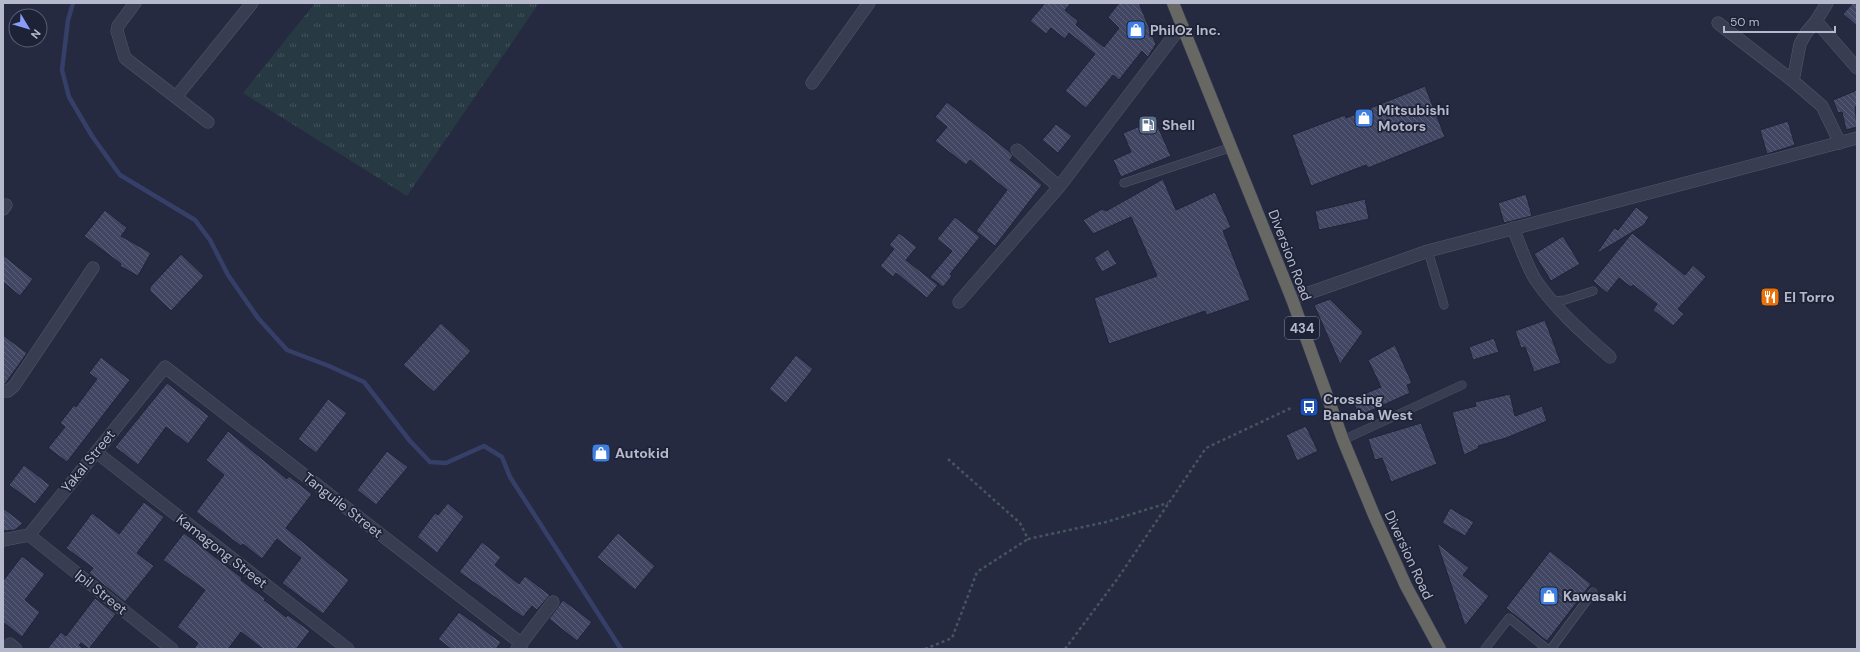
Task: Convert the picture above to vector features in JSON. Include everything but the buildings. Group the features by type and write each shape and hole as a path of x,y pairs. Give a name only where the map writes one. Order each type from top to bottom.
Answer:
{"highway":[{"name":"Diversion Road","path":"1173,3 1292,299 1343,440 1374,515 1406,586 1440,649"}],"street":[{"path":"135,3 118,26 117,31 122,52 131,64 208,122"},
{"path":"176,97 252,3"},
{"path":"812,83 870,3"},
{"path":"1793,80 1800,44 1827,3"},
{"path":"1816,21 1857,68"},
{"path":"1718,23 1793,80 1822,106 1840,143"},
{"path":"958,302 1059,186 1182,25"},
{"path":"1292,299 1428,251 1857,138"},
{"path":"1017,150 1059,186"},
{"path":"1513,228 1535,278 1569,320 1610,357"},
{"path":"3,391 8,391 14,386 93,268"},
{"name":"Yakal Street","path":"29,535 165,367"},
{"name":"Tanguile Street","path":"165,367 520,646"},
{"name":"Kamagong Street","path":"96,452 348,649"},
{"path":"3,540 29,535"},
{"name":"Ipil Street","path":"29,535 172,649"},
{"path":"520,646 553,602"}],"lane":[{"path":"1124,183 1232,148"},
{"path":"1428,251 1444,305"},
{"path":"1553,301 1565,300 1593,291"},
{"path":"1343,440 1462,385"},
{"path":"1551,649 1593,592"},
{"path":"1485,649 1509,618 1547,649"}],"path":[{"path":"1065,649 1118,578 1206,448 1291,408"},
{"path":"948,459 1020,523 1028,539"},
{"path":"925,649 952,638 977,572 1028,539 1106,522 1168,503"}],"green space":[{"path":"315,3 539,3 407,196 243,93"}],"waterway":[{"path":"73,3 68,20 62,70 69,97 92,136 120,175 195,220 210,240 228,275 258,318 287,350 329,366 364,382 410,441 430,462 446,463 484,446 502,457 510,477 621,649"}],"place":[{"name":"PhilOz Inc.","path":"1136,30"},
{"name":"Mitsubishi Motors","path":"1364,118"},
{"name":"Shell","path":"1148,125"},
{"name":"El Torro","path":"1770,297"},
{"name":"Crossing Banaba West","path":"1309,407"},
{"name":"Autokid","path":"601,453"},
{"name":"Kawasaki","path":"1549,596"}]}
